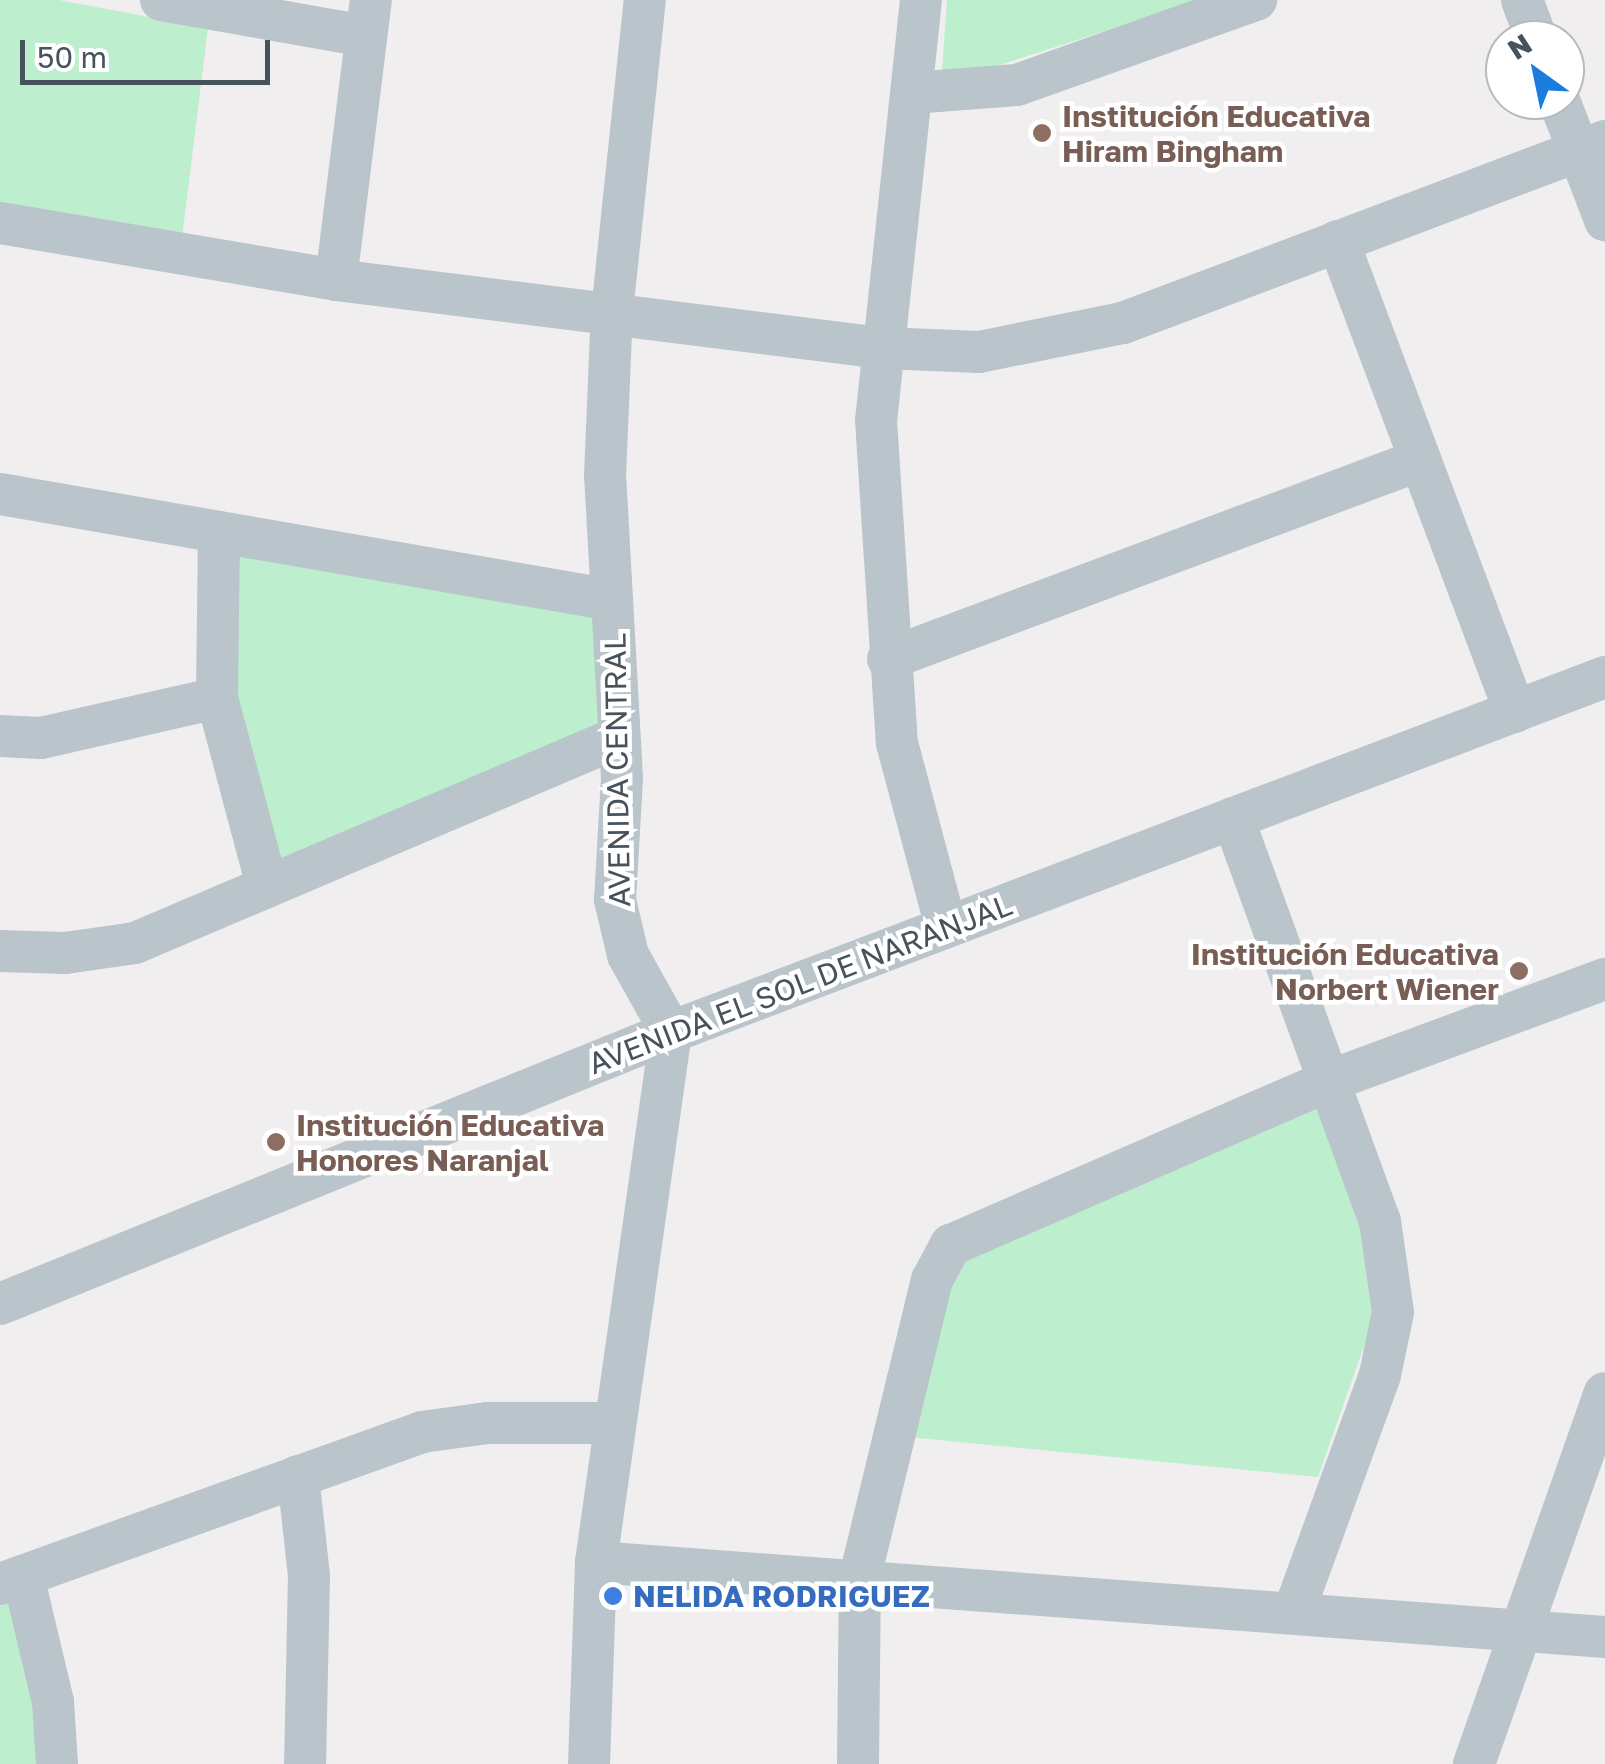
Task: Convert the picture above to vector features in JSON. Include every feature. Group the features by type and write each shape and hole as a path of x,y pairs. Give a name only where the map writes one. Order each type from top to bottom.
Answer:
{"street":[{"path":"161,0 369,18 336,280"},
{"name":"AVENIDA CENTRAL","path":"646,0 612,312 605,476 619,737 615,900 628,955 671,1032"},
{"path":"921,0 876,420 896,743 946,927"},
{"path":"912,93 1017,84 1256,0"},
{"path":"1574,120 1592,146 1605,220"},
{"path":"0,223 336,280 882,348 979,352 1051,342 1123,323 1592,146"},
{"path":"1338,241 1515,712"},
{"path":"888,659 1420,460"},
{"path":"0,494 612,600"},
{"path":"219,532 217,698 268,886"},
{"name":"AVENIDA EL SOL DE NARANJAL","path":"0,1304 671,1032 1605,677"},
{"path":"0,736 41,738 217,698"},
{"path":"0,951 65,953 135,943 619,737"},
{"path":"1233,818 1380,1220 1393,1312 1380,1375 1294,1611"},
{"path":"858,1764 860,1577 932,1280 951,1246 1329,1081 1605,979"},
{"path":"589,1764 596,1562 671,1032"},
{"path":"1474,1764 1605,1393"},
{"path":"56,1764 53,1702 11,1580 422,1432 488,1423 614,1423"},
{"path":"298,1476 309,1576 305,1764"},
{"path":"596,1562 860,1577 1605,1636"}],"green space":[{"path":"0,0 59,0 208,28 182,238 0,206"},
{"path":"947,0 1201,0 941,84"},
{"path":"230,549 600,614 606,730 274,869 230,698"},
{"path":"1319,1100 1367,1227 1377,1309 1318,1477 909,1437 947,1288 961,1262"},
{"path":"11,1600 36,1701 40,1764 0,1764 0,1604"}],"place":[{"name":"Institución Educativa Hiram Bingham","path":"1042,133"},
{"name":"Institución Educativa Norbert Wiener","path":"1519,971"},
{"name":"Institución Educativa Honores Naranjal","path":"276,1142"},
{"name":"NELIDA RODRIGUEZ","path":"613,1596"}]}
